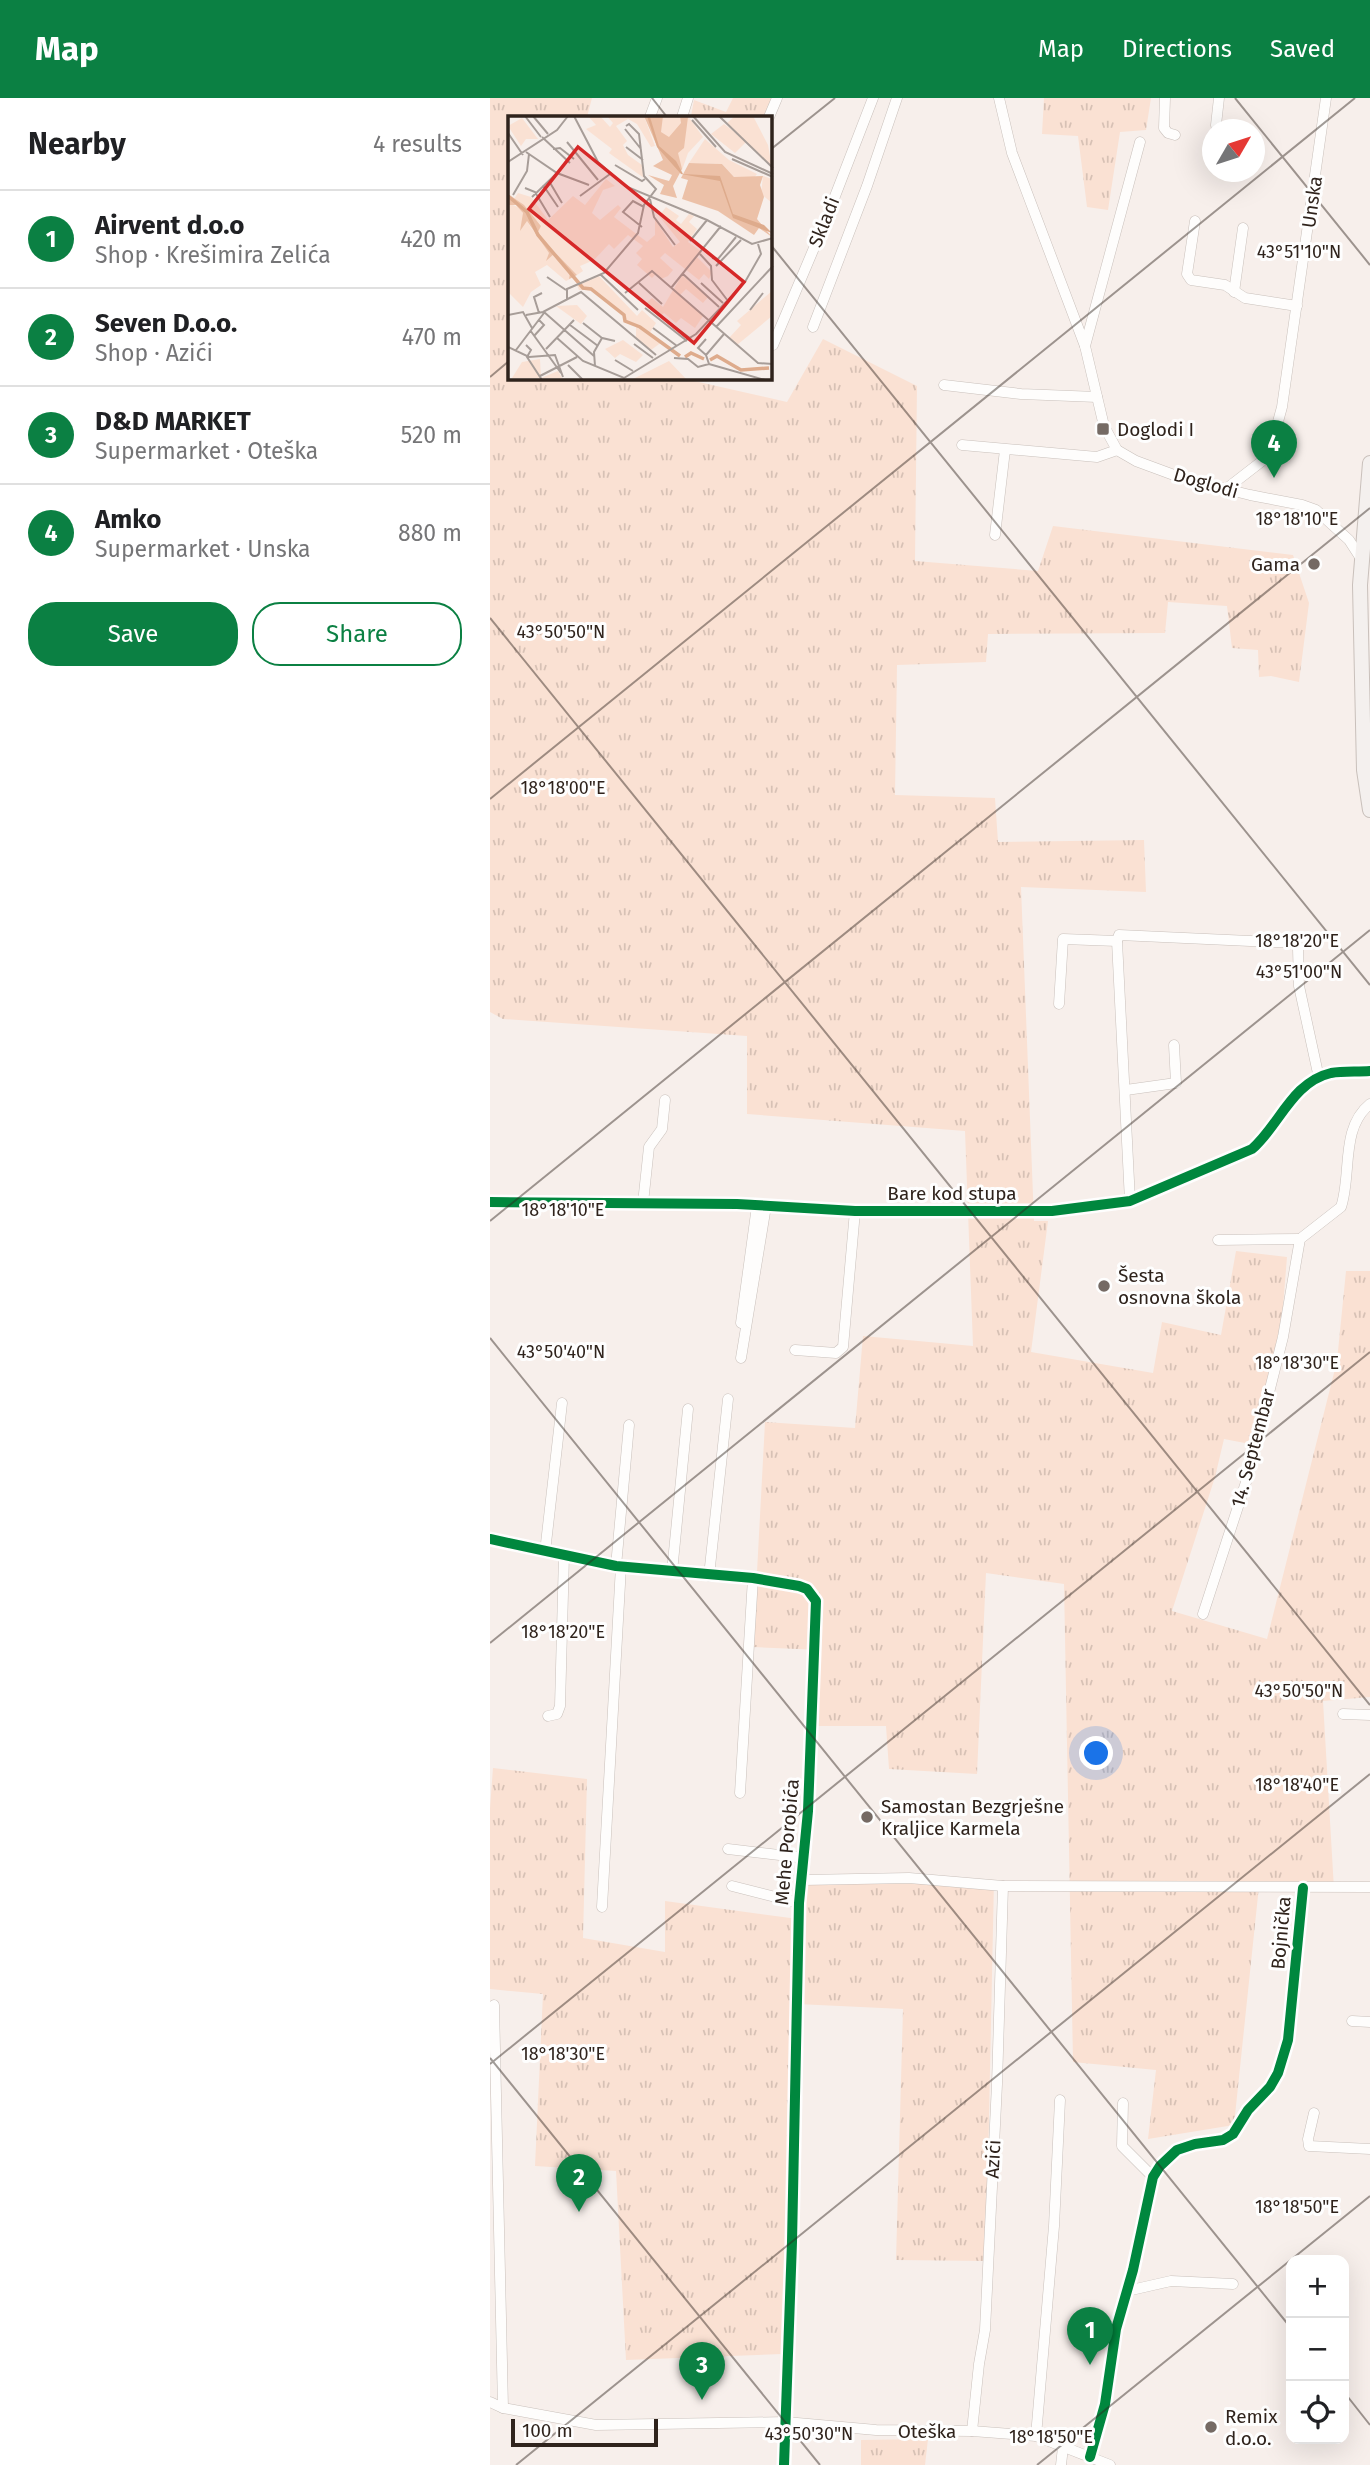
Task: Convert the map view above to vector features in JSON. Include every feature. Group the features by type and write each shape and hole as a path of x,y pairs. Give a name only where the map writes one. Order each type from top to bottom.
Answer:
{"main road":[{"path":"1370,464 1360,557 1364,770 1370,810"}],"street":[{"path":"650,116 657,98"},
{"path":"682,116 688,98"},
{"path":"769,116 777,98"},
{"name":"Skladi","path":"773,345 873,98"},
{"name":"Skladi","path":"813,327 867,186 897,98"},
{"path":"962,445 1097,457 1117,450 1104,426 1085,346 1012,153 999,98"},
{"path":"1165,98 1164,128 1168,134 1175,135"},
{"path":"1217,119 1219,98"},
{"name":"Unska","path":"1226,489 1266,458 1282,407 1326,98"},
{"path":"1085,346 1112,255 1140,142"},
{"path":"1195,221 1187,274 1191,280 1225,285 1245,299 1297,306"},
{"path":"1234,292 1242,228"},
{"path":"944,385 1021,394 1097,397"},
{"path":"995,535 1006,450"},
{"name":"Doglodi","path":"1117,450 1136,461 1182,478 1316,510 1349,540 1360,557"},
{"path":"1130,1201 1119,935 1296,943 1299,986 1319,1078"},
{"path":"1059,1004 1063,939 1118,941"},
{"path":"1126,1090 1176,1083 1174,1045"},
{"name":"Bare kod stupa","path":"490,1202 643,1203 855,1211 1052,1211 1130,1201 1252,1149 1264,1138 1290,1101 1319,1078 1331,1073 1370,1071"},
{"path":"643,1203 649,1147 662,1129 665,1100"},
{"path":"1218,1240 1300,1239 1340,1207 1354,1128 1361,1112 1370,1104"},
{"path":"739,1331 762,1206"},
{"path":"741,1358 762,1206"},
{"path":"795,1350 836,1353 843,1347 855,1211"},
{"name":"14. Septembar","path":"1203,1614 1251,1464 1283,1337 1300,1239"},
{"path":"709,1576 728,1399"},
{"path":"545,1552 562,1403"},
{"path":"672,1572 688,1409"},
{"path":"603,1907 619,1566 629,1425"},
{"name":"Mehe Porobića","path":"490,1539 619,1566 753,1578 799,1586 807,1589 816,1601 812,1737 805,1857 799,1903 793,2229 784,2465"},
{"path":"548,1716 556,1714 560,1706 564,1555"},
{"path":"740,1793 753,1578"},
{"path":"1343,1714 1370,1715"},
{"name":"Mehe Porobića","path":"728,1849 805,1857"},
{"name":"Bojnička","path":"803,1880 909,1878 1003,1886 1370,1886"},
{"name":"Mehe Porobića","path":"732,1886 799,1903"},
{"name":"Azići","path":"972,2431 985,2330 1003,1886"},
{"name":"Bojnička","path":"1153,2177 1177,2150 1223,2140 1233,2134 1248,2110 1270,2087 1285,2054 1303,1888"},
{"path":"494,2005 503,2408"},
{"path":"1352,2021 1370,2022"},
{"path":"1036,2436 1054,2226 1060,2100"},
{"path":"1090,2457 1105,2404 1115,2329 1128,2291 1153,2177 1122,2146 1123,2103"},
{"path":"1314,2113 1309,2146 1370,2149"},
{"path":"1128,2291 1171,2281 1233,2284"},
{"name":"Oteška","path":"490,2402 503,2408 596,2425 786,2422 876,2430 972,2431 1036,2436 1110,2465"},
{"path":"1061,2465 1063,2446"}],"green space":[{"path":"490,98 592,98 587,116 508,116 508,380 690,380 787,402 823,339 917,386 915,561 1038,571 1053,526 1293,555 1309,603 1299,682 1271,676 1259,677 1258,650 1232,648 1227,606 1168,602 1165,633 988,634 986,662 897,665 895,795 995,798 998,842 1144,840 1146,892 1021,887 1034,1221 1048,1221 1031,1352 1153,1373 1162,1322 1221,1335 1236,1251 1287,1257 1281,1331 1250,1444 1224,1439 1215,1477 1172,1611 1267,1639 1337,1361 1346,1271 1370,1271 1370,1697 1323,1701 1334,1889 1259,1886 1234,2125 1148,2139 1156,2070 1073,2062 1064,1584 986,1573 977,1774 889,1769 886,1726 815,1726 821,1650 753,1647 765,1422 855,1428 863,1336 973,1346 965,1131 747,1114 747,1036 503,1019 490,1012"},
{"path":"733,98 772,98 764,116 691,116 694,100 726,112"},
{"path":"1044,98 1151,98 1146,130 1120,132 1108,210 1087,207 1078,136 1042,134"},
{"path":"493,1768 587,1779 583,1938 665,1952 665,1901 798,1919 803,1877 994,1880 986,2261 896,2260 903,2009 797,2004 782,2354 626,2360 616,2171 535,2166 543,1994 490,1989 490,1808"},
{"path":"928,2439 925,2465 861,2465 861,2440"}],"cycle path":[{"path":"490,1202 737,1204 855,1211 1052,1211 1130,1201 1252,1149 1296,1095 1318,1078 1336,1072 1370,1071"},
{"path":"490,1539 616,1566 753,1578 799,1586 807,1589 816,1601 808,1811 799,1903 784,2465"},
{"path":"1090,2457 1105,2404 1116,2329 1133,2270 1153,2177 1177,2150 1223,2140 1233,2134 1248,2110 1270,2087 1278,2073 1288,2040 1303,1888"}],"place":[{"name":"Doglodi I","path":"1103,429"},
{"name":"Amko","path":"1274,478"},
{"name":"Gama","path":"1314,564"},
{"name":"Šesta osnovna škola","path":"1104,1286"},
{"name":"Samostan Bezgrješne Kraljice Karmela","path":"867,1817"},
{"name":"Seven D.o.o.","path":"579,2212"},
{"name":"Airvent d.o.o","path":"1090,2365"},
{"name":"D&D MARKET","path":"702,2400"},
{"name":"Remix d.o.o.","path":"1211,2427"}]}
